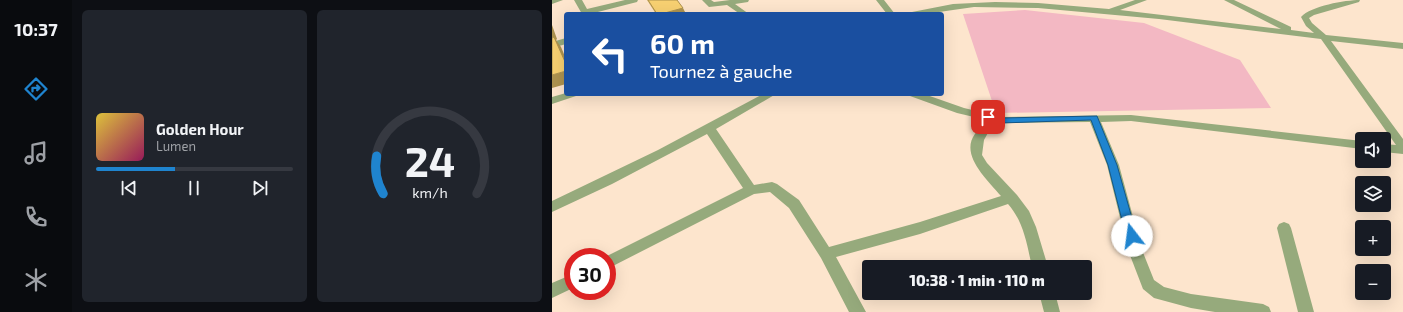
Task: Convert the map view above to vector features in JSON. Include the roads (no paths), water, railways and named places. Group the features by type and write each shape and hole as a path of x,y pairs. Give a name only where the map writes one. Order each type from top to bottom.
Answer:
{"street":[{"path":"552,2 559,0"},
{"path":"578,0 585,12"},
{"path":"590,12 634,0"},
{"path":"706,0 712,6 745,0"},
{"path":"880,0 889,12"},
{"path":"1108,10 1143,0"},
{"path":"1228,0 1296,34"},
{"path":"1356,0 1311,13 1305,17 1309,24 1325,38 1403,147"},
{"path":"921,12 972,2 1108,10 1325,38 1403,46"},
{"path":"729,3 742,12"},
{"path":"552,45 564,42"},
{"path":"552,101 566,96"},
{"path":"552,207 631,170 710,129 768,96"},
{"path":"920,96 961,111 1001,120 1131,118 1355,144"},
{"path":"1094,118 1113,165 1135,250 1148,284 1160,293 1190,301 1263,312"},
{"path":"1001,120 985,129 978,140 976,155 982,166 1022,211 1029,227 1038,260"},
{"path":"710,129 751,190"},
{"path":"1391,149 1403,150"},
{"path":"616,258 751,190 772,187 794,204 826,254 858,312"},
{"path":"826,254 920,228 1012,198"},
{"path":"1284,228 1306,312"},
{"path":"552,291 564,285"},
{"path":"1049,300 1052,312"}]}
